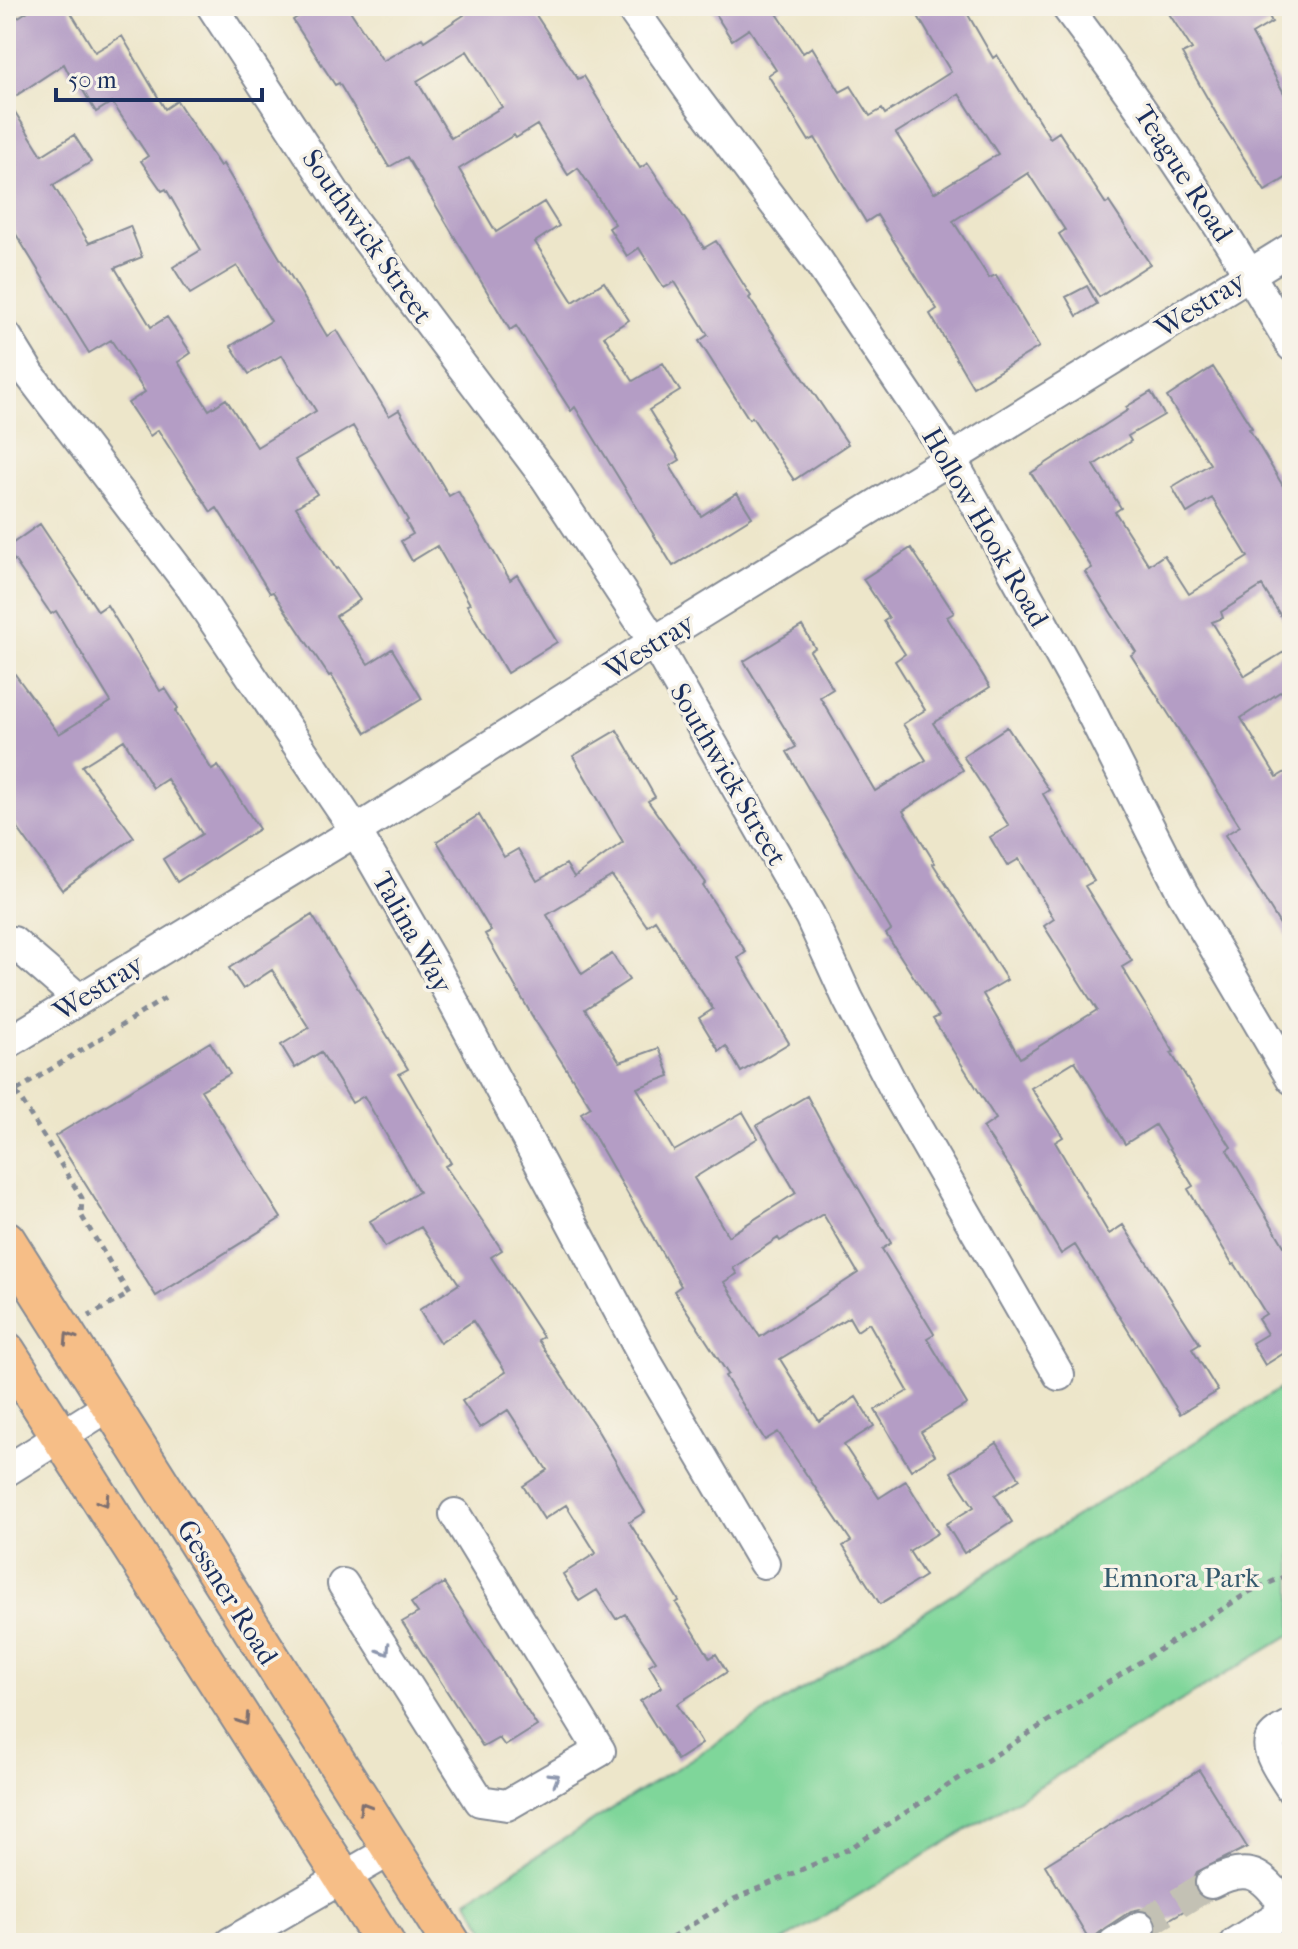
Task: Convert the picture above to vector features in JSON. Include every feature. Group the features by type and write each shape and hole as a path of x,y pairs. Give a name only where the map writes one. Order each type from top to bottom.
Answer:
{"main road":[{"name":"Gessner Road","path":"6,1240 451,1943"},
{"name":"Gessner Road","path":"6,1351 385,1943"}],"street":[{"name":"Southwick Street","path":"212,6 353,221 546,478 654,642 810,916 848,999 899,1097 1059,1375"},
{"name":"Hollow Hook Road","path":"630,6 818,261 951,459 1083,696 1182,892 1292,1079"},
{"name":"Teague Road","path":"1066,6 1132,94 1250,273 1292,346"},
{"name":"Westray","path":"6,1044 356,831 654,642 1292,248"},
{"name":"Talina Way","path":"6,336 30,375 192,588 356,831 438,973 647,1363 764,1563"},
{"path":"8,940 79,999"},
{"path":"6,1471 112,1404"},
{"path":"343,1584 480,1801 507,1805 600,1751 455,1514"},
{"path":"1292,1724 1273,1736 1269,1749 1292,1790"},
{"path":"230,1943 391,1850"},
{"path":"1211,1883 1222,1877 1249,1873 1267,1880 1290,1909 1235,1943"},
{"path":"1114,1943 1140,1927"}],"path":[{"path":"6,1110 11,1094 167,997"},
{"path":"16,1092 82,1198 81,1215 129,1294 88,1317"},
{"path":"662,1943 734,1899 849,1849 1249,1592 1292,1573"}],"green space":[{"name":"Emnora Park","path":"1292,1381 1292,1634 779,1943 494,1943 467,1900"}],"building":[{"path":"36,6 67,6 95,52 122,36 165,109 177,101 220,166 223,164 327,336 337,330 389,416 399,410 449,496 458,491 510,580 517,575 557,642 507,673 437,546 412,561 401,541 413,534 406,522 408,520 353,426 295,460 317,494 296,507 360,600 336,616 368,664 392,649 422,699 366,733 331,675 273,592 270,593 217,508 211,512 158,430 150,436 128,403 145,392 111,340 89,353 6,218 6,25","holes":["64,64 70,76 73,74 96,112 112,102 148,156 141,161 162,191 166,189 201,250 173,267 190,294 237,266 271,321 231,346 249,374 282,355 316,411 257,447 226,399 209,410 178,362 191,353 167,317 151,327 115,268 142,257 130,226 89,243 53,185 91,162 74,135 42,155 8,101"]},
{"path":"314,6 347,6 383,61 422,38 424,41 464,15 458,6 530,6 578,79 584,76 640,168 648,163 704,248 716,241 751,296 749,298 848,444 794,480 752,417 749,419 699,341 708,335 675,282 664,288 639,248 627,256 609,228 615,224 578,168 568,175 537,125 516,138 514,135 459,169 496,232 544,202 559,226 535,242 573,302 604,282 629,320 604,336 633,381 663,363 680,391 649,410 680,460 670,466 701,516 737,493 752,517 673,566 575,407 571,411 516,326 510,330 407,157 389,167 339,83 335,85 293,20","holes":["467,51 502,107 451,138 417,81"]},
{"path":"710,6 784,6 776,12 803,53 812,47 840,92 851,86 870,116 882,109 885,114 951,72 912,6 963,6 993,58 997,55 1050,138 1059,132 1150,264 1099,297 1059,234 1065,230 1028,173 953,221 989,278 996,275 1039,347 973,387 930,314 937,309 877,215 866,222 815,138 809,141 768,75 776,70 749,29 732,40","holes":["959,94 998,154 934,193 896,133"]},
{"path":"1164,6 1264,6 1272,22 1252,34 1292,108 1292,174 1265,191 1182,54 1192,49"},
{"path":"1087,286 1097,304 1077,316 1066,297"},
{"path":"1213,367 1252,428 1249,429 1292,501 1292,634 1262,586 1221,612 1223,618 1212,622 1245,676 1292,647 1292,684 1241,718 1277,777 1292,768 1292,944 1225,835 1240,826 1131,655 1136,652 1085,572 1092,568 1031,473 1151,392 1164,415 1128,436 1131,441 1094,465 1121,508 1115,512 1149,565 1164,555 1189,594 1248,557 1212,498 1187,513 1172,487 1210,464 1167,397"},
{"path":"40,524 98,611 107,605 160,691 165,688 178,708 175,711 212,770 218,766 259,829 177,882 163,859 202,834 167,779 153,788 124,740 82,766 134,837 62,890 6,812 6,662 59,734 111,702 56,611 51,614 6,548"},
{"path":"911,548 954,613 947,617 990,687 933,723 963,770 903,811 1007,980 983,994 1020,1058 1097,1010 1044,926 1054,919 1019,859 1007,866 990,837 1009,826 963,756 1007,727 1049,790 1043,794 1094,881 1085,886 1132,961 1122,967 1174,1052 1171,1053 1231,1147 1227,1150 1284,1246 1292,1241 1292,1348 1265,1365 1252,1343 1267,1334 1258,1319 1266,1314 1188,1189 1193,1186 1155,1125 1125,1144 1075,1061 1031,1088 1063,1137 1055,1142 1109,1234 1123,1225 1200,1344 1192,1349 1218,1391 1180,1414 1075,1245 1061,1254 983,1128 996,1119 933,1019 939,1016 886,934 891,930 787,752 796,747 744,661 802,626 815,648 810,651 833,689 820,697 875,791 926,760 903,724 925,710 895,661 905,654 884,621 889,618 863,579"},
{"path":"617,730 655,797 648,801 706,883 703,886 746,952 738,958 789,1043 741,1072 726,1046 719,1051 699,1018 713,1009 655,920 647,926 612,876 547,915 582,974 612,954 629,980 585,1009 620,1062 659,1048 670,1076 637,1088 674,1151 743,1112 758,1138 694,1178 728,1236 796,1193 757,1125 807,1096 891,1243 882,1249 934,1334 927,1338 967,1404 921,1432 935,1455 911,1470 875,1410 908,1391 869,1323 857,1331 849,1317 780,1359 819,1421 856,1397 874,1426 844,1445 879,1498 906,1481 938,1533 909,1551 925,1576 880,1604 843,1546 851,1541 778,1432 765,1440 725,1376 728,1374 674,1291 681,1286 581,1113 591,1107 534,1019 485,934 491,931 437,841 479,815 504,857 518,849 537,881 566,864 574,877 623,842 573,756","holes":["823,1214 858,1273 760,1337 724,1282 737,1274 733,1268 778,1238 780,1241"]},
{"path":"312,915 408,1069 399,1074 451,1163 445,1166 502,1250 491,1257 543,1337 538,1340 595,1426 645,1512 629,1522 679,1601 676,1603 710,1658 716,1654 727,1672 677,1704 702,1744 677,1760 640,1701 662,1687 649,1665 656,1661 625,1614 616,1619 597,1590 579,1601 563,1574 596,1553 566,1505 544,1519 523,1486 547,1470 508,1410 480,1428 462,1401 506,1372 473,1321 440,1343 419,1310 459,1284 421,1227 385,1247 370,1221 419,1192 364,1096 352,1103 321,1052 295,1068 281,1045 309,1028 272,970 243,989 229,968"},
{"path":"210,1042 230,1074 201,1090 281,1218 156,1296 55,1136"},
{"path":"997,1443 1020,1479 995,1495 1012,1522 964,1553 946,1524 974,1507 951,1472"},
{"path":"444,1583 537,1726 505,1746 499,1738 483,1747 402,1622 418,1613 411,1603"},
{"path":"1199,1770 1247,1847 1197,1872 1193,1880 1194,1890 1204,1899 1158,1926 1156,1918 1149,1912 1140,1909 1131,1911 1090,1941 1045,1865"}],"tunnel":[{"path":"1140,1927 1211,1883"}]}
